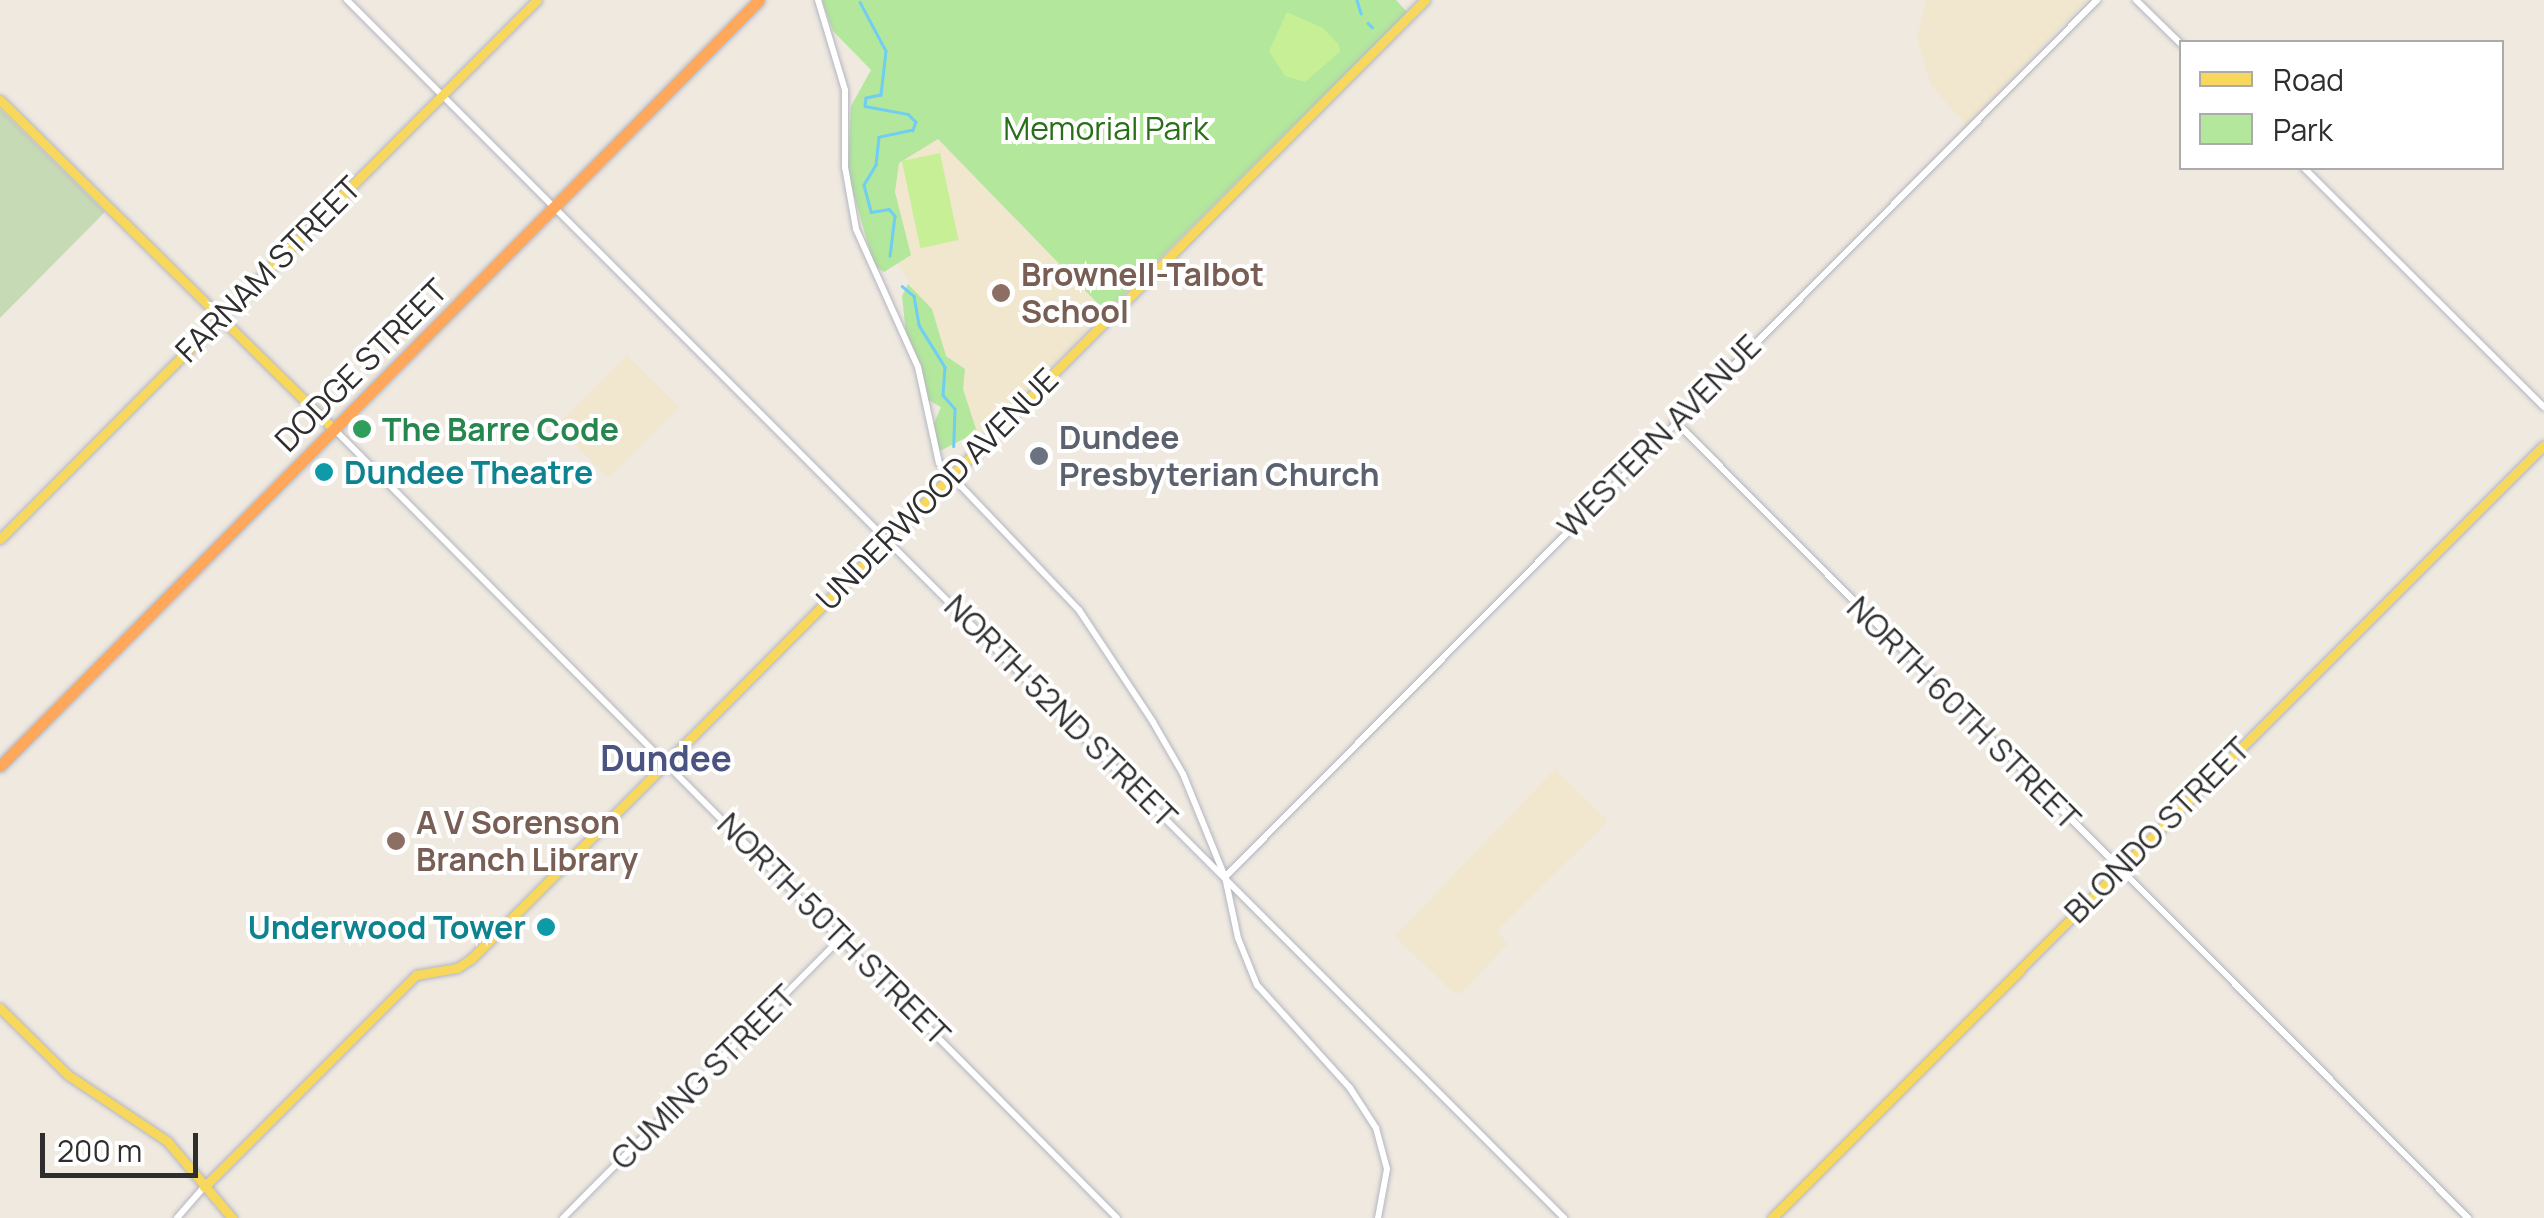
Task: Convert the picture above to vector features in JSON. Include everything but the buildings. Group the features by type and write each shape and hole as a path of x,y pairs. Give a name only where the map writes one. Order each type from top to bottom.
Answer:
{"highway":[{"name":"DODGE STREET","path":"0,766 759,0"}],"main road":[{"name":"FARNAM STREET","path":"0,539 536,0"},
{"name":"UNDERWOOD AVENUE","path":"421,972 446,970 469,960 1425,0"},
{"path":"0,100 335,430"},
{"name":"BLONDO STREET","path":"1772,1218 2544,445"},
{"path":"204,1187 421,972 430,958"},
{"path":"0,1008 68,1075 162,1137 232,1218"}],"street":[{"name":"NORTH 52ND STREET","path":"348,0 1564,1218"},
{"path":"818,0 845,90 845,167 856,229 918,367 934,451 948,478 1053,580 1106,646 1183,774 1225,876 1238,938 1257,985 1350,1088 1376,1128 1387,1174 1378,1218"},
{"name":"WESTERN AVENUE","path":"1225,876 1674,420 2096,0"},
{"path":"2136,0 2179,42"},
{"path":"2306,170 2544,407"},
{"name":"NORTH 60TH STREET","path":"1674,420 2468,1218"},
{"name":"NORTH 50TH STREET","path":"335,430 1117,1218"},
{"name":"CUMING STREET","path":"564,1218 842,937"},
{"path":"177,1218 204,1187"}],"shaded area":[{"path":"1926,0 2087,0 1966,126 1931,85 1917,38"},
{"name":"Brownell-Talbot School","path":"930,131 1106,312 983,435 966,418 924,306 897,262 890,182 899,160"},
{"path":"627,355 679,407 609,478 556,426"},
{"path":"1555,769 1608,821 1497,931 1508,944 1460,994 1450,990 1395,936"}],"green space":[{"name":"Memorial Park","path":"822,0 1396,0 1407,12 1106,312 938,139 899,163 895,192 911,255 884,272 874,265 848,174 851,106 871,70 833,31"},
{"path":"1287,12 1323,28 1339,45 1340,52 1305,82 1285,76 1269,51"},
{"path":"0,109 105,212 0,318"},
{"path":"940,153 959,240 920,248 902,161"},
{"path":"908,284 932,309 946,356 965,369 963,389 977,432 940,451 932,428 941,407 928,400 906,334 902,296"}],"waterway":[{"path":"1357,0 1361,13"},
{"path":"860,2 886,51 881,95 866,98 865,106 908,114 916,122 913,130 879,137 876,165 864,185 871,212 889,209 895,216 890,256"},
{"path":"1368,23 1372,27"},
{"path":"902,286 914,296 919,325 945,367 943,395 955,409 954,446"}],"place":[{"name":"Brownell-Talbot School","path":"1001,293"},
{"name":"The Barre Code","path":"362,429"},
{"name":"Dundee Presbyterian Church","path":"1039,456"},
{"name":"Dundee Theatre","path":"324,472"},
{"name":"A V Sorenson Branch Library","path":"396,841"},
{"name":"Underwood Tower","path":"546,927"}],"district":[{"name":"Dundee","path":"666,758"}]}
